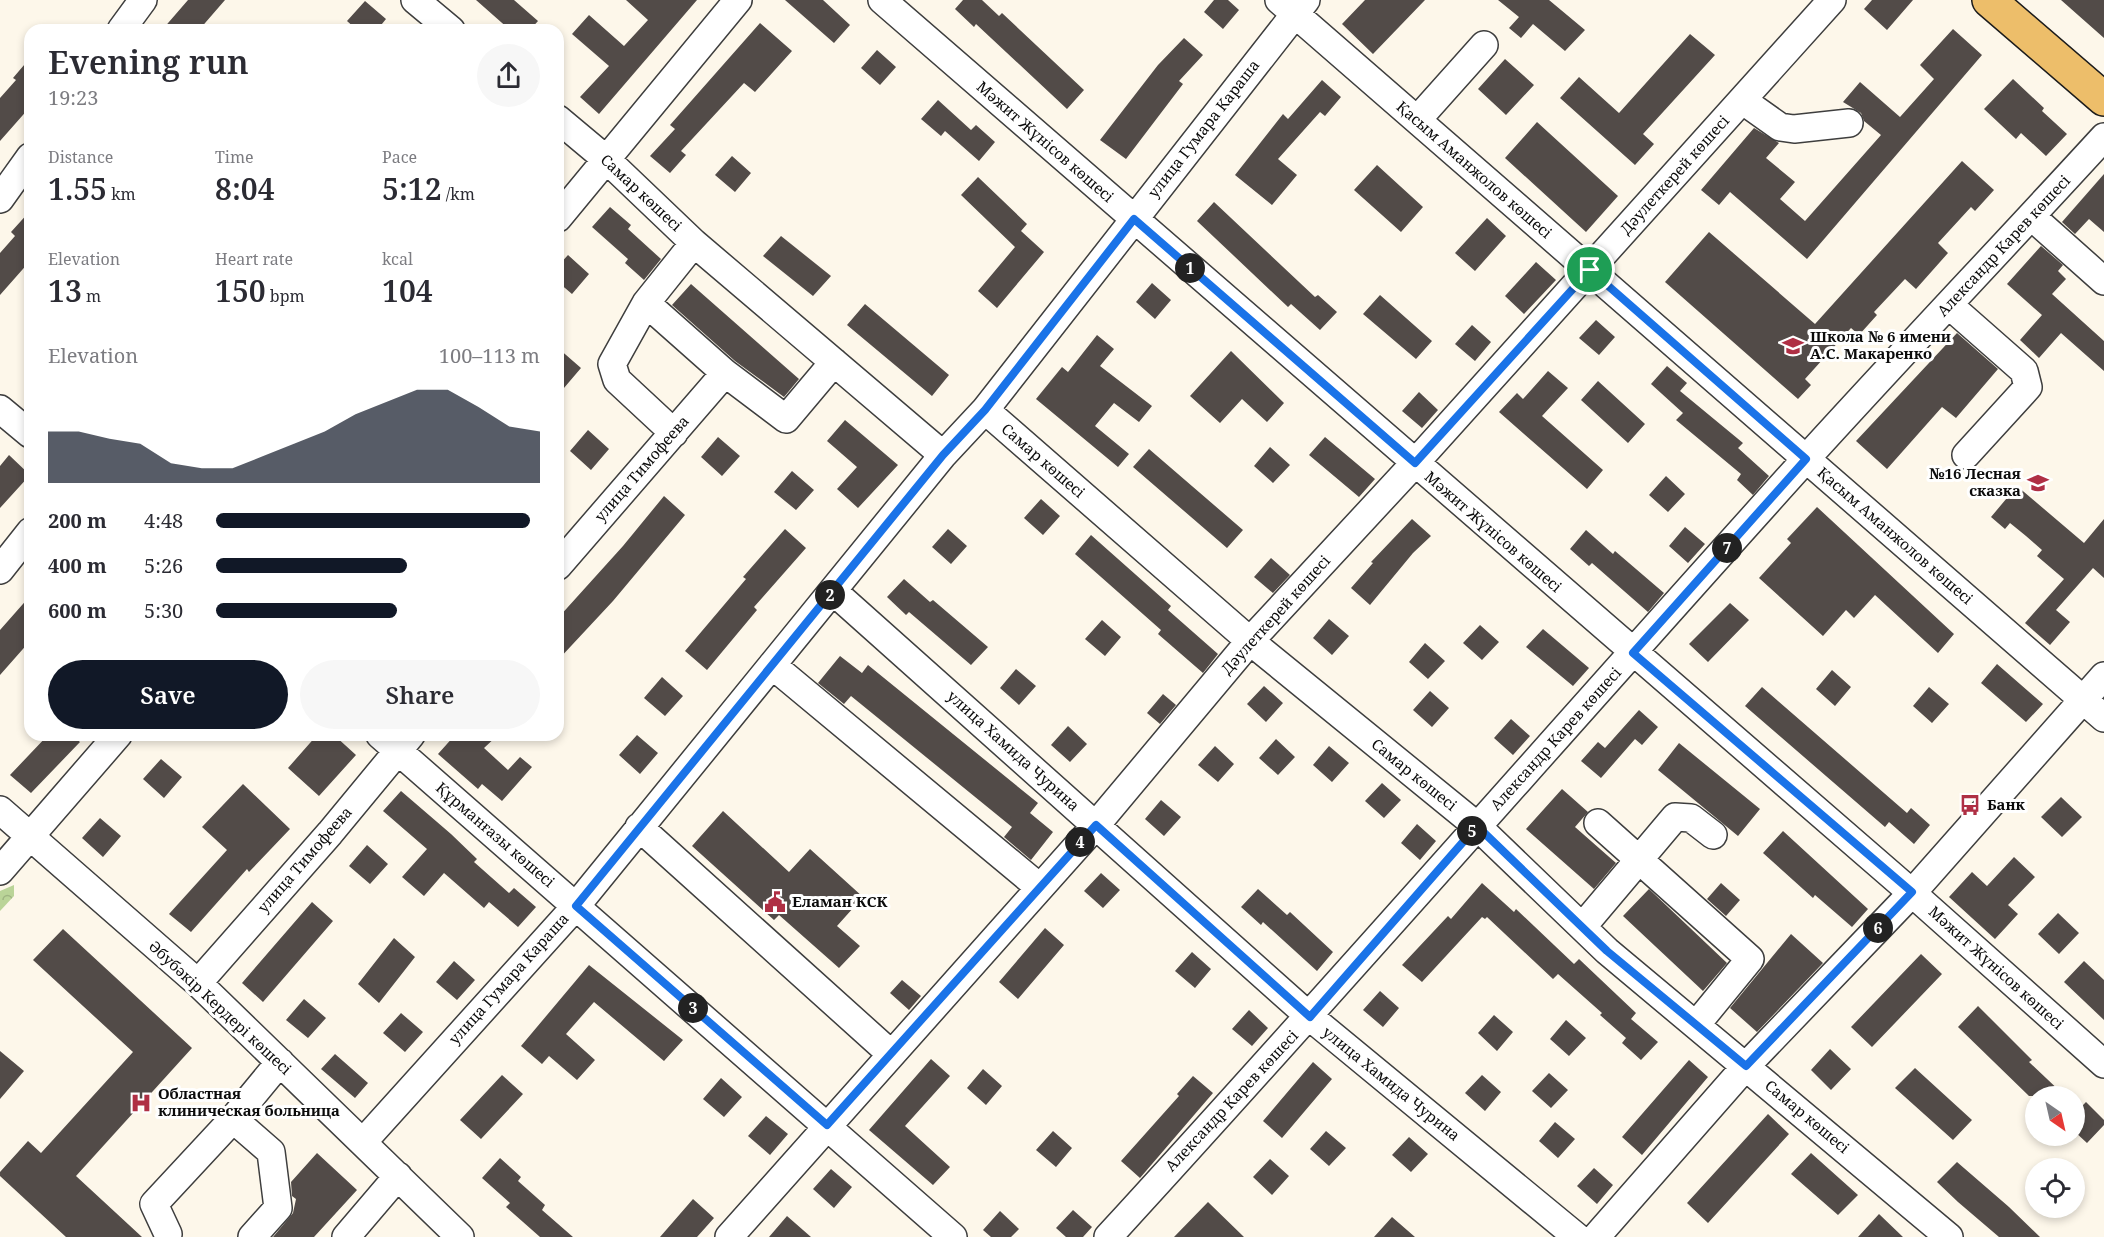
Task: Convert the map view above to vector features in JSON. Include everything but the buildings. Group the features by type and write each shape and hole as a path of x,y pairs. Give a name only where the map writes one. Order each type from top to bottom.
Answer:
{"main road":[{"path":"1989,0 2104,99"}],"street":[{"path":"125,24 143,0"},
{"path":"564,211 738,0"},
{"name":"Мәжит Жүнісов көшесі","path":"882,0 1633,653 1912,892 2104,1064"},
{"name":"Дәулеткерей көшесі","path":"729,1237 1096,825 1250,641 1415,463 1832,0"},
{"name":"улица Гумара Караша","path":"363,1142 576,906 943,455 985,410 1134,219 1294,5"},
{"name":"Қасым Аманжолов көшесі","path":"1294,5 1417,120 2104,718"},
{"path":"1417,120 1484,45"},
{"path":"1742,100 1780,127 1794,129 1849,123"},
{"name":"Самар көшесі","path":"564,124 607,160 694,243 943,455"},
{"name":"Александр Карев көшесі","path":"1108,1237 1310,1017 1477,826 1806,459 2104,137"},
{"path":"0,198 24,165"},
{"path":"2031,216 2104,281"},
{"path":"674,433 617,380 612,364 646,303 694,243"},
{"path":"646,303 725,373 786,419 834,362"},
{"path":"1949,305 2024,371 2028,380 2028,387 1966,456"},
{"name":"улица Тимофеева","path":"564,559 725,373"},
{"path":"0,409 24,429"},
{"name":"Самар көшесі","path":"985,410 1250,641 1477,826 1607,951 1949,1237"},
{"path":"0,570 24,540"},
{"name":"улица Хамида Чурина","path":"833,591 1310,1017 1577,1237"},
{"path":"772,665 1039,887"},
{"path":"1596,1237 1746,1066 1912,892 2104,676"},
{"path":"0,871 113,741"},
{"name":"улица Тимофеева","path":"198,983 330,833 395,741"},
{"name":"Құрманғазы көшесі","path":"397,741 576,906 953,1237"},
{"name":"Әбубәкір Кердері көшесі","path":"0,810 198,983 460,1237"},
{"path":"1583,926 1642,860 1676,817 1691,818 1713,835"},
{"path":"1598,823 1750,959 1696,1025"},
{"path":"639,827 891,1054"},
{"path":"168,1234 154,1204 233,1119 280,1062"},
{"path":"233,1119 271,1152 278,1208 252,1237"},
{"path":"346,1237 398,1176"}],"green space":[{"path":"14,885 14,896 0,911 0,891"}],"place":[{"name":"Школа № 6 имени А.С. Макаренко","path":"1793,346"},
{"name":"№16 Лесная сказка","path":"2038,483"},
{"name":"Банк","path":"1970,805"},
{"name":"Еламан КСК","path":"775,902"},
{"name":"Областная клиническая больница","path":"141,1103"}],"route":[{"path":"1134,219 1415,463 1590,270 1806,459 1633,653 1912,892 1746,1066 1607,951 1477,826 1310,1017 1096,825 827,1125 576,906 943,455 985,410 1134,219"}]}
